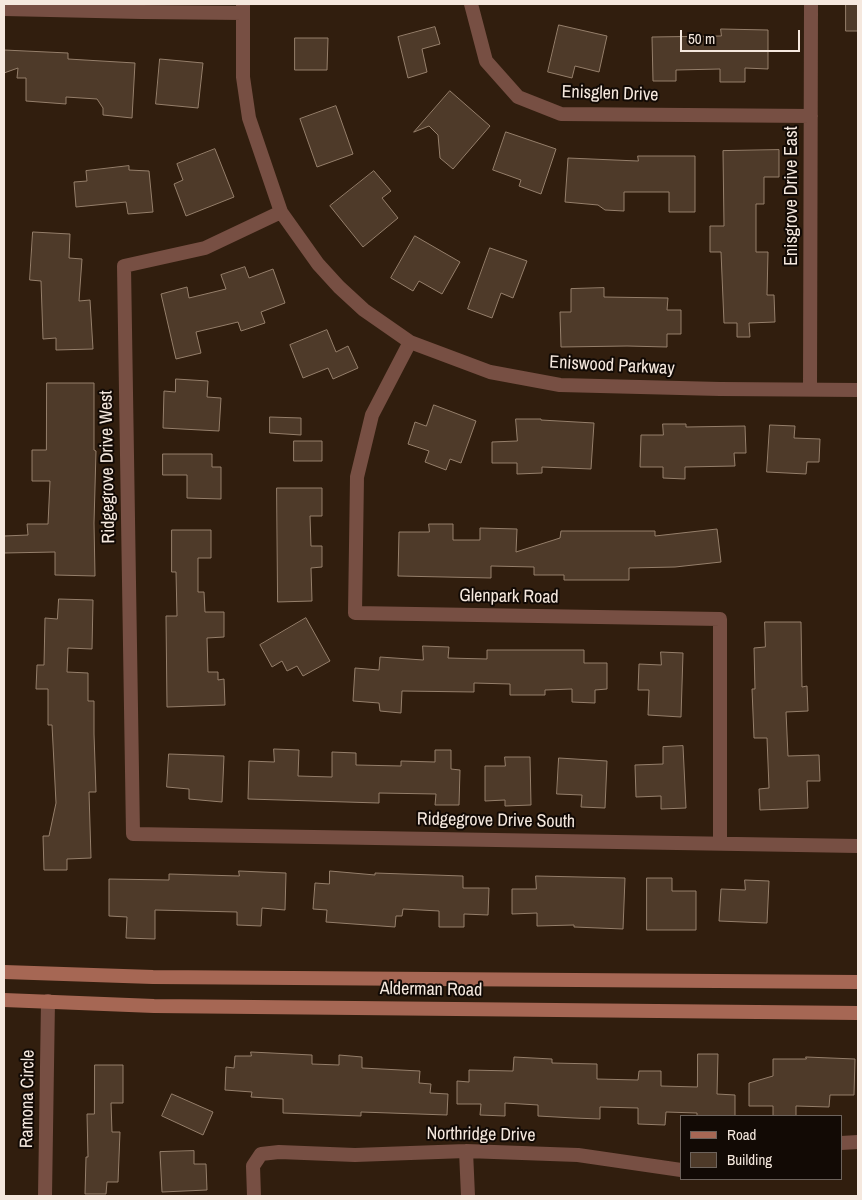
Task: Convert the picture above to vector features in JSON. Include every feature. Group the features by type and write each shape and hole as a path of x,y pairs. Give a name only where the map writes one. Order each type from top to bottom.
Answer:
{"main road":[{"name":"Alderman Road","path":"4,972 153,978 858,982"},
{"name":"Alderman Road","path":"4,1000 154,1006 858,1013"}],"street":[{"name":"Enisglen Drive","path":"471,4 486,61 518,97 561,114 811,116"},
{"name":"Enisgrove Drive East","path":"810,389 811,4"},
{"path":"4,9 141,12 243,8"},
{"name":"Eniswood Parkway","path":"243,8 243,77 249,118 281,212 318,264 339,286 364,310 410,342 490,372 560,385 858,390"},
{"name":"Ridgegrove Drive West","path":"133,834 124,266 205,248 281,212"},
{"name":"Glenpark Road","path":"410,342 372,415 357,477 355,613 720,619 720,843"},
{"name":"Ridgegrove Drive South","path":"133,834 858,846"},
{"name":"Ramona Circle","path":"45,1196 48,1002"},
{"path":"842,1143 858,1142"},
{"path":"466,1151 468,1196"},
{"name":"Northridge Drive","path":"254,1196 253,1166 261,1154 279,1152 355,1155 466,1151 578,1156 680,1170"}],"building":[{"path":"846,4 858,4 858,31 846,31"},
{"path":"559,25 607,36 599,72 575,66 572,78 548,72"},
{"path":"435,27 440,44 422,49 427,72 408,78 398,37"},
{"path":"721,29 768,30 768,69 745,68 745,82 720,82 720,69 676,70 676,81 653,81 652,37 721,36"},
{"path":"295,38 328,38 327,70 295,70"},
{"path":"4,50 68,53 68,59 135,63 132,118 103,115 103,108 97,99 66,97 66,104 26,101 26,78 17,78 18,68 4,73"},
{"path":"160,59 203,63 198,108 156,104"},
{"path":"450,91 490,126 453,169 440,158 438,135 429,126 414,132"},
{"path":"336,106 353,154 317,167 300,119"},
{"path":"506,132 556,149 541,194 519,186 521,180 493,170"},
{"path":"215,149 234,197 186,216 174,184 183,180 177,164"},
{"path":"779,150 779,177 764,177 764,204 756,204 756,252 768,252 767,295 774,295 775,322 749,323 750,337 737,337 737,323 724,323 721,252 710,252 710,226 724,226 723,151"},
{"path":"638,156 695,156 695,212 669,212 669,192 624,192 624,211 605,210 598,205 565,202 568,158 638,161"},
{"path":"129,166 129,170 149,171 153,212 128,214 126,202 76,207 74,182 87,181 86,171"},
{"path":"374,171 391,191 382,198 398,218 363,247 330,206"},
{"path":"33,232 70,234 69,258 82,259 79,301 90,300 93,349 56,350 56,338 43,339 41,281 30,280"},
{"path":"415,236 460,262 442,294 419,281 413,291 391,278"},
{"path":"490,248 527,261 513,298 501,293 492,318 468,309"},
{"path":"245,267 249,278 273,269 285,303 261,312 265,323 241,331 238,322 196,332 201,353 176,359 161,294 187,287 189,298 226,289 221,275"},
{"path":"604,288 604,297 668,298 667,310 681,310 681,334 667,334 667,347 561,347 560,312 571,312 571,289"},
{"path":"327,330 336,352 348,346 358,368 333,379 328,368 303,378 290,345"},
{"path":"176,379 208,381 207,397 221,398 219,431 163,428 164,391 175,392"},
{"path":"47,383 94,383 94,450 96,451 95,576 55,575 55,552 4,553 4,536 28,535 27,524 48,524 50,481 32,481 32,450 46,450"},
{"path":"434,405 476,421 461,463 450,459 446,470 425,462 429,451 408,444 415,422 426,426"},
{"path":"270,417 301,418 301,435 270,433"},
{"path":"516,419 594,423 591,469 542,467 542,473 517,474 517,463 492,463 492,442 517,441"},
{"path":"663,424 686,424 686,427 745,426 746,453 734,453 735,466 685,467 685,479 663,478 663,467 640,467 641,435 663,435"},
{"path":"770,425 795,426 794,438 820,439 819,462 807,462 806,474 767,472"},
{"path":"294,441 322,441 322,461 294,461"},
{"path":"163,454 212,454 212,467 221,467 221,499 187,498 187,475 163,475"},
{"path":"277,488 322,488 322,516 310,516 311,546 322,546 322,567 311,568 312,601 278,602"},
{"path":"429,524 453,524 453,540 480,540 480,528 517,529 516,552 560,538 561,531 655,531 655,536 717,529 721,562 675,567 629,568 629,580 564,580 564,575 534,575 534,567 491,566 491,578 398,576 399,532 429,532"},
{"path":"172,530 211,530 211,558 198,558 198,592 204,592 205,612 224,612 224,637 207,638 208,672 218,672 218,680 224,679 225,705 167,707 166,616 177,616 176,572 172,572"},
{"path":"59,599 93,600 92,649 68,648 67,672 88,673 88,701 94,701 96,792 89,792 91,858 67,859 67,870 44,870 43,836 49,836 56,803 52,725 48,725 48,689 36,689 37,665 44,665 45,618 57,619"},
{"path":"306,618 330,661 303,676 297,666 287,671 282,661 272,667 260,645"},
{"path":"765,622 801,622 802,687 807,686 808,711 786,712 788,756 819,755 820,781 807,781 808,808 760,810 759,789 769,788 767,738 754,738 752,689 755,689 754,648 765,647"},
{"path":"423,646 449,647 448,658 487,659 487,650 584,650 584,663 607,663 607,689 595,690 595,703 572,702 572,689 545,690 545,695 510,695 510,684 474,683 474,692 402,691 401,713 380,711 379,703 353,701 355,668 379,670 380,657 423,660"},
{"path":"661,652 683,653 681,717 648,715 649,690 638,690 639,664 661,665"},
{"path":"683,746 686,808 661,809 661,796 636,797 635,765 663,764 663,747"},
{"path":"274,749 299,750 298,776 332,777 332,752 356,753 356,765 401,766 401,761 435,762 435,750 451,750 451,769 460,770 459,805 435,805 436,794 379,793 379,803 248,799 249,761 274,762"},
{"path":"169,754 224,756 222,802 189,799 189,789 167,787"},
{"path":"505,757 530,757 531,805 505,806 505,800 485,801 485,766 505,766"},
{"path":"559,758 607,761 605,808 581,807 582,795 557,794"},
{"path":"239,871 286,873 285,910 262,908 261,926 237,925 237,912 155,910 155,939 126,938 127,917 109,916 109,879 169,880 169,874 239,876"},
{"path":"330,871 375,875 375,873 463,876 463,888 489,888 488,915 464,914 464,927 439,927 439,911 403,909 402,916 396,916 395,927 326,922 327,910 313,909 315,883 329,884"},
{"path":"536,876 625,878 623,929 574,927 574,925 537,926 537,913 512,914 512,889 536,889"},
{"path":"647,878 672,878 672,891 696,891 696,930 647,930"},
{"path":"745,880 769,881 767,923 719,921 721,889 745,890"},
{"path":"251,1052 312,1055 312,1064 339,1065 339,1055 362,1057 362,1068 420,1071 419,1083 431,1084 430,1093 448,1094 447,1115 361,1112 361,1116 283,1113 283,1099 251,1097 252,1092 225,1090 226,1067 234,1068 235,1056 251,1056"},
{"path":"698,1054 718,1054 717,1094 735,1095 735,1115 697,1115 697,1113 666,1112 665,1125 638,1124 638,1108 600,1107 600,1119 538,1116 538,1105 505,1103 505,1116 480,1115 481,1104 457,1104 457,1081 469,1082 469,1070 513,1071 514,1057 552,1059 552,1063 597,1064 597,1079 638,1080 639,1071 661,1071 661,1086 697,1087"},
{"path":"806,1057 855,1059 854,1095 830,1095 829,1107 796,1106 796,1115 773,1115 773,1106 749,1106 749,1083 773,1076 773,1059 806,1059"},
{"path":"95,1065 123,1065 123,1103 111,1103 112,1132 120,1132 118,1182 107,1182 106,1194 85,1194 86,1157 88,1157 87,1114 94,1114"},
{"path":"172,1094 213,1112 203,1135 162,1116"},
{"path":"194,1151 194,1164 206,1164 207,1190 162,1192 160,1152"}]}
